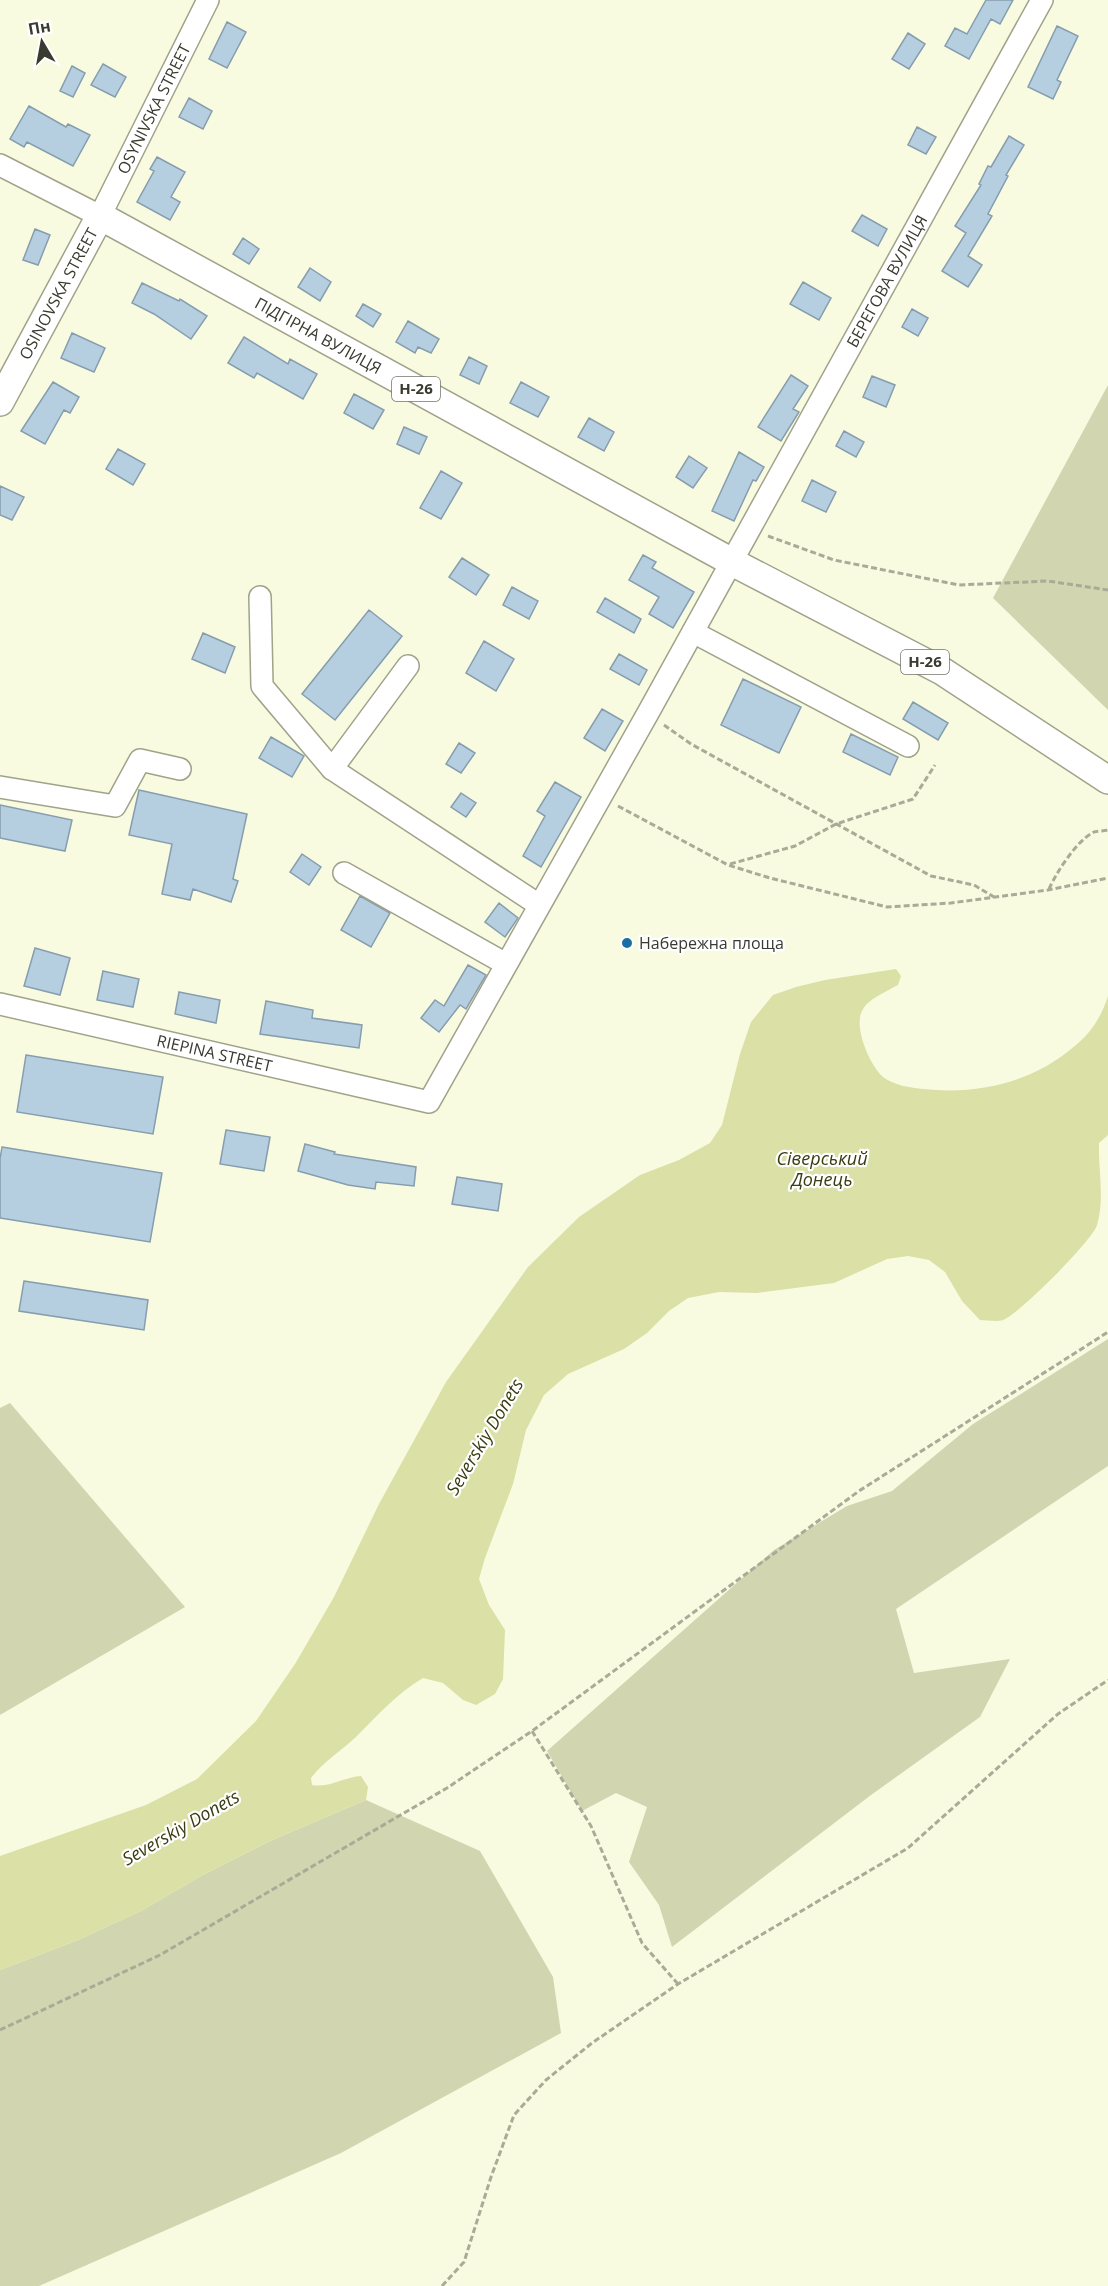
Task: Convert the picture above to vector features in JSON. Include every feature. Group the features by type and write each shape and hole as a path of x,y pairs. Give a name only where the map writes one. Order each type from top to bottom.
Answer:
{"main road":[{"name":"OSINOVSKA STREET","path":"0,402 100,216"},
{"name":"ПІДГІРНА ВУЛИЦЯ","path":"100,216 732,562"},
{"name":"Н-26","path":"732,562 942,671 1108,780"}],"street":[{"name":"OSYNIVSKA STREET","path":"100,216 208,0"},
{"name":"БЕРЕГОВА ВУЛИЦЯ","path":"732,562 1042,0"},
{"name":"ПІДГІРНА ВУЛИЦЯ","path":"0,165 100,216"},
{"path":"344,873 506,964 732,562"},
{"path":"260,597 262,686 332,769 539,905"},
{"path":"693,632 908,746"},
{"path":"332,769 408,666"},
{"path":"0,787 116,806 140,760 180,769"},
{"name":"RIEPINA STREET","path":"0,1004 429,1101 506,964"}],"path":[{"path":"749,530 834,560 959,585 1048,581 1108,590"},
{"path":"648,713 691,744 931,876 974,885 994,897"},
{"path":"728,865 795,846 836,824 913,799 935,765"},
{"path":"600,797 728,865 770,878 887,907 1048,890 1108,878"},
{"path":"1048,890 1055,874 1083,841 1094,832 1108,830"},
{"path":"0,2030 160,1955 447,1788 532,1731 859,1491 1108,1332"},
{"path":"442,2286 464,2262 491,2177 514,2115 546,2080 592,2043 678,1984 908,1848 1058,1714 1108,1680"},
{"path":"532,1731 591,1826 642,1943 678,1984"}],"shaded area":[{"path":"1108,385 1108,710 993,598"},
{"path":"1108,1339 1108,1466 896,1609 914,1673 1010,1659 980,1717 871,1795 672,1947 659,1905 629,1862 647,1807 616,1793 582,1811 547,1751 774,1550 847,1506 892,1491 973,1424"},
{"path":"10,1403 185,1607 0,1715 0,1408"},
{"path":"366,1800 480,1851 553,1977 561,2033 341,2153 39,2286 0,2286 0,1970 78,1940 141,1911 201,1876 270,1841"}],"water":[{"name":"Сіверський Донець","path":"896,969 901,976 898,985 871,1000 862,1012 860,1030 867,1051 880,1074 902,1086 918,1089 984,1088 1004,1084 1041,1069 1059,1058 1087,1035 1103,1010 1108,996 1108,1135 1099,1143 1101,1194 1097,1225 1083,1245 1038,1292 1003,1320 980,1320 962,1301 945,1272 929,1260 908,1256 887,1259 834,1283 757,1293 719,1292 688,1298 669,1311 647,1333 624,1349 568,1374 544,1395 526,1430 513,1484 479,1579 489,1605 505,1630 503,1679 495,1694 476,1705 463,1700 443,1683 423,1678 395,1698 311,1778 312,1785 319,1786 361,1776 368,1787 366,1800 270,1841 201,1876 141,1911 78,1940 0,1970 0,1856 146,1805 197,1779 256,1721 295,1664 334,1597 379,1504 446,1382 528,1267 579,1217 640,1175 679,1160 710,1143 722,1125 740,1054 751,1022 773,995 825,980"}],"building":[{"path":"986,0 1013,0 1000,24 991,19 969,59 945,46 955,28 967,34"},
{"path":"227,22 246,32 227,68 209,59"},
{"path":"1057,26 1078,36 1057,80 1061,82 1053,99 1028,87"},
{"path":"908,33 925,44 909,69 892,59"},
{"path":"103,64 126,77 115,97 91,85"},
{"path":"72,66 85,73 73,97 60,91"},
{"path":"189,98 212,111 203,129 179,117"},
{"path":"29,106 66,127 68,124 90,135 73,166 27,142 24,147 10,139"},
{"path":"917,127 936,137 926,154 908,145"},
{"path":"1009,136 1024,145 1006,175 1008,176 988,214 992,216 968,256 982,265 968,287 942,271 966,233 955,226 981,185 979,184 988,166 991,167"},
{"path":"157,157 185,172 171,197 180,202 170,220 137,202 154,171 150,169"},
{"path":"862,215 887,229 878,246 852,231"},
{"path":"35,229 50,235 38,265 23,260"},
{"path":"243,238 259,249 249,264 233,254"},
{"path":"310,268 331,282 320,301 298,287"},
{"path":"803,282 831,298 819,320 790,304"},
{"path":"142,283 179,301 180,299 207,316 191,339 154,314 132,303"},
{"path":"363,304 381,314 373,327 356,316"},
{"path":"912,309 928,318 918,336 902,327"},
{"path":"408,321 439,339 431,353 418,347 415,353 396,342"},
{"path":"72,333 105,348 94,372 61,358"},
{"path":"244,337 288,364 290,359 317,374 303,399 257,373 254,378 228,363"},
{"path":"469,357 487,366 479,384 460,375"},
{"path":"791,375 808,386 793,409 799,412 781,441 758,427"},
{"path":"872,376 895,385 886,407 863,397"},
{"path":"53,382 79,397 70,413 64,410 45,444 21,431"},
{"path":"521,382 549,397 538,417 510,403"},
{"path":"354,394 384,410 373,429 344,413"},
{"path":"589,418 614,432 604,451 578,437"},
{"path":"404,427 427,437 419,454 397,444"},
{"path":"844,431 864,442 856,457 836,446"},
{"path":"118,449 145,464 133,485 106,469"},
{"path":"739,452 764,467 756,481 753,480 734,521 712,511"},
{"path":"689,456 707,468 693,488 676,477"},
{"path":"441,471 462,483 441,519 420,508"},
{"path":"812,480 836,492 826,512 802,501"},
{"path":"0,486 24,497 12,520 0,515"},
{"path":"643,555 656,562 652,568 694,592 673,628 649,614 659,597 629,580"},
{"path":"462,558 489,575 476,595 449,577"},
{"path":"512,587 538,601 529,619 503,605"},
{"path":"605,598 641,619 634,633 597,612"},
{"path":"369,610 402,636 335,720 302,694"},
{"path":"203,633 235,647 225,673 192,659"},
{"path":"484,641 514,659 496,691 466,673"},
{"path":"619,654 647,670 639,685 610,669"},
{"path":"743,679 801,707 779,753 721,725"},
{"path":"913,702 948,723 938,740 903,719"},
{"path":"602,709 623,721 605,751 584,738"},
{"path":"851,734 898,757 890,775 843,752"},
{"path":"271,737 304,756 292,777 259,758"},
{"path":"459,743 475,753 461,773 446,764"},
{"path":"555,782 581,797 541,867 523,856 545,816 537,811"},
{"path":"139,790 247,814 233,879 238,881 231,902 193,889 190,900 162,894 172,844 129,835"},
{"path":"461,793 476,803 466,817 451,807"},
{"path":"0,805 72,820 65,851 0,838"},
{"path":"302,854 321,867 309,885 290,872"},
{"path":"360,896 390,913 371,947 341,930"},
{"path":"499,903 518,918 505,937 485,922"},
{"path":"35,948 70,958 60,995 24,986"},
{"path":"468,965 486,975 466,1009 460,1005 439,1032 421,1018 435,1000 444,1006"},
{"path":"103,971 139,979 133,1007 97,1000"},
{"path":"179,992 220,1000 216,1023 175,1014"},
{"path":"266,1001 313,1010 312,1018 362,1025 359,1048 260,1034"},
{"path":"26,1055 163,1077 153,1134 17,1112"},
{"path":"226,1130 270,1137 264,1171 220,1164"},
{"path":"305,1144 335,1152 334,1154 416,1167 414,1186 376,1182 375,1189 348,1185 298,1171"},
{"path":"2,1147 162,1173 150,1242 0,1218"},
{"path":"457,1177 502,1184 498,1211 452,1204"},
{"path":"24,1281 148,1300 144,1330 19,1311"}],"place":[{"name":"Набережна площа","path":"627,943"}],"water label":[{"name":"Severskiy Donets","path":"485,1437"},
{"name":"Severskiy Donets","path":"181,1828"}]}
